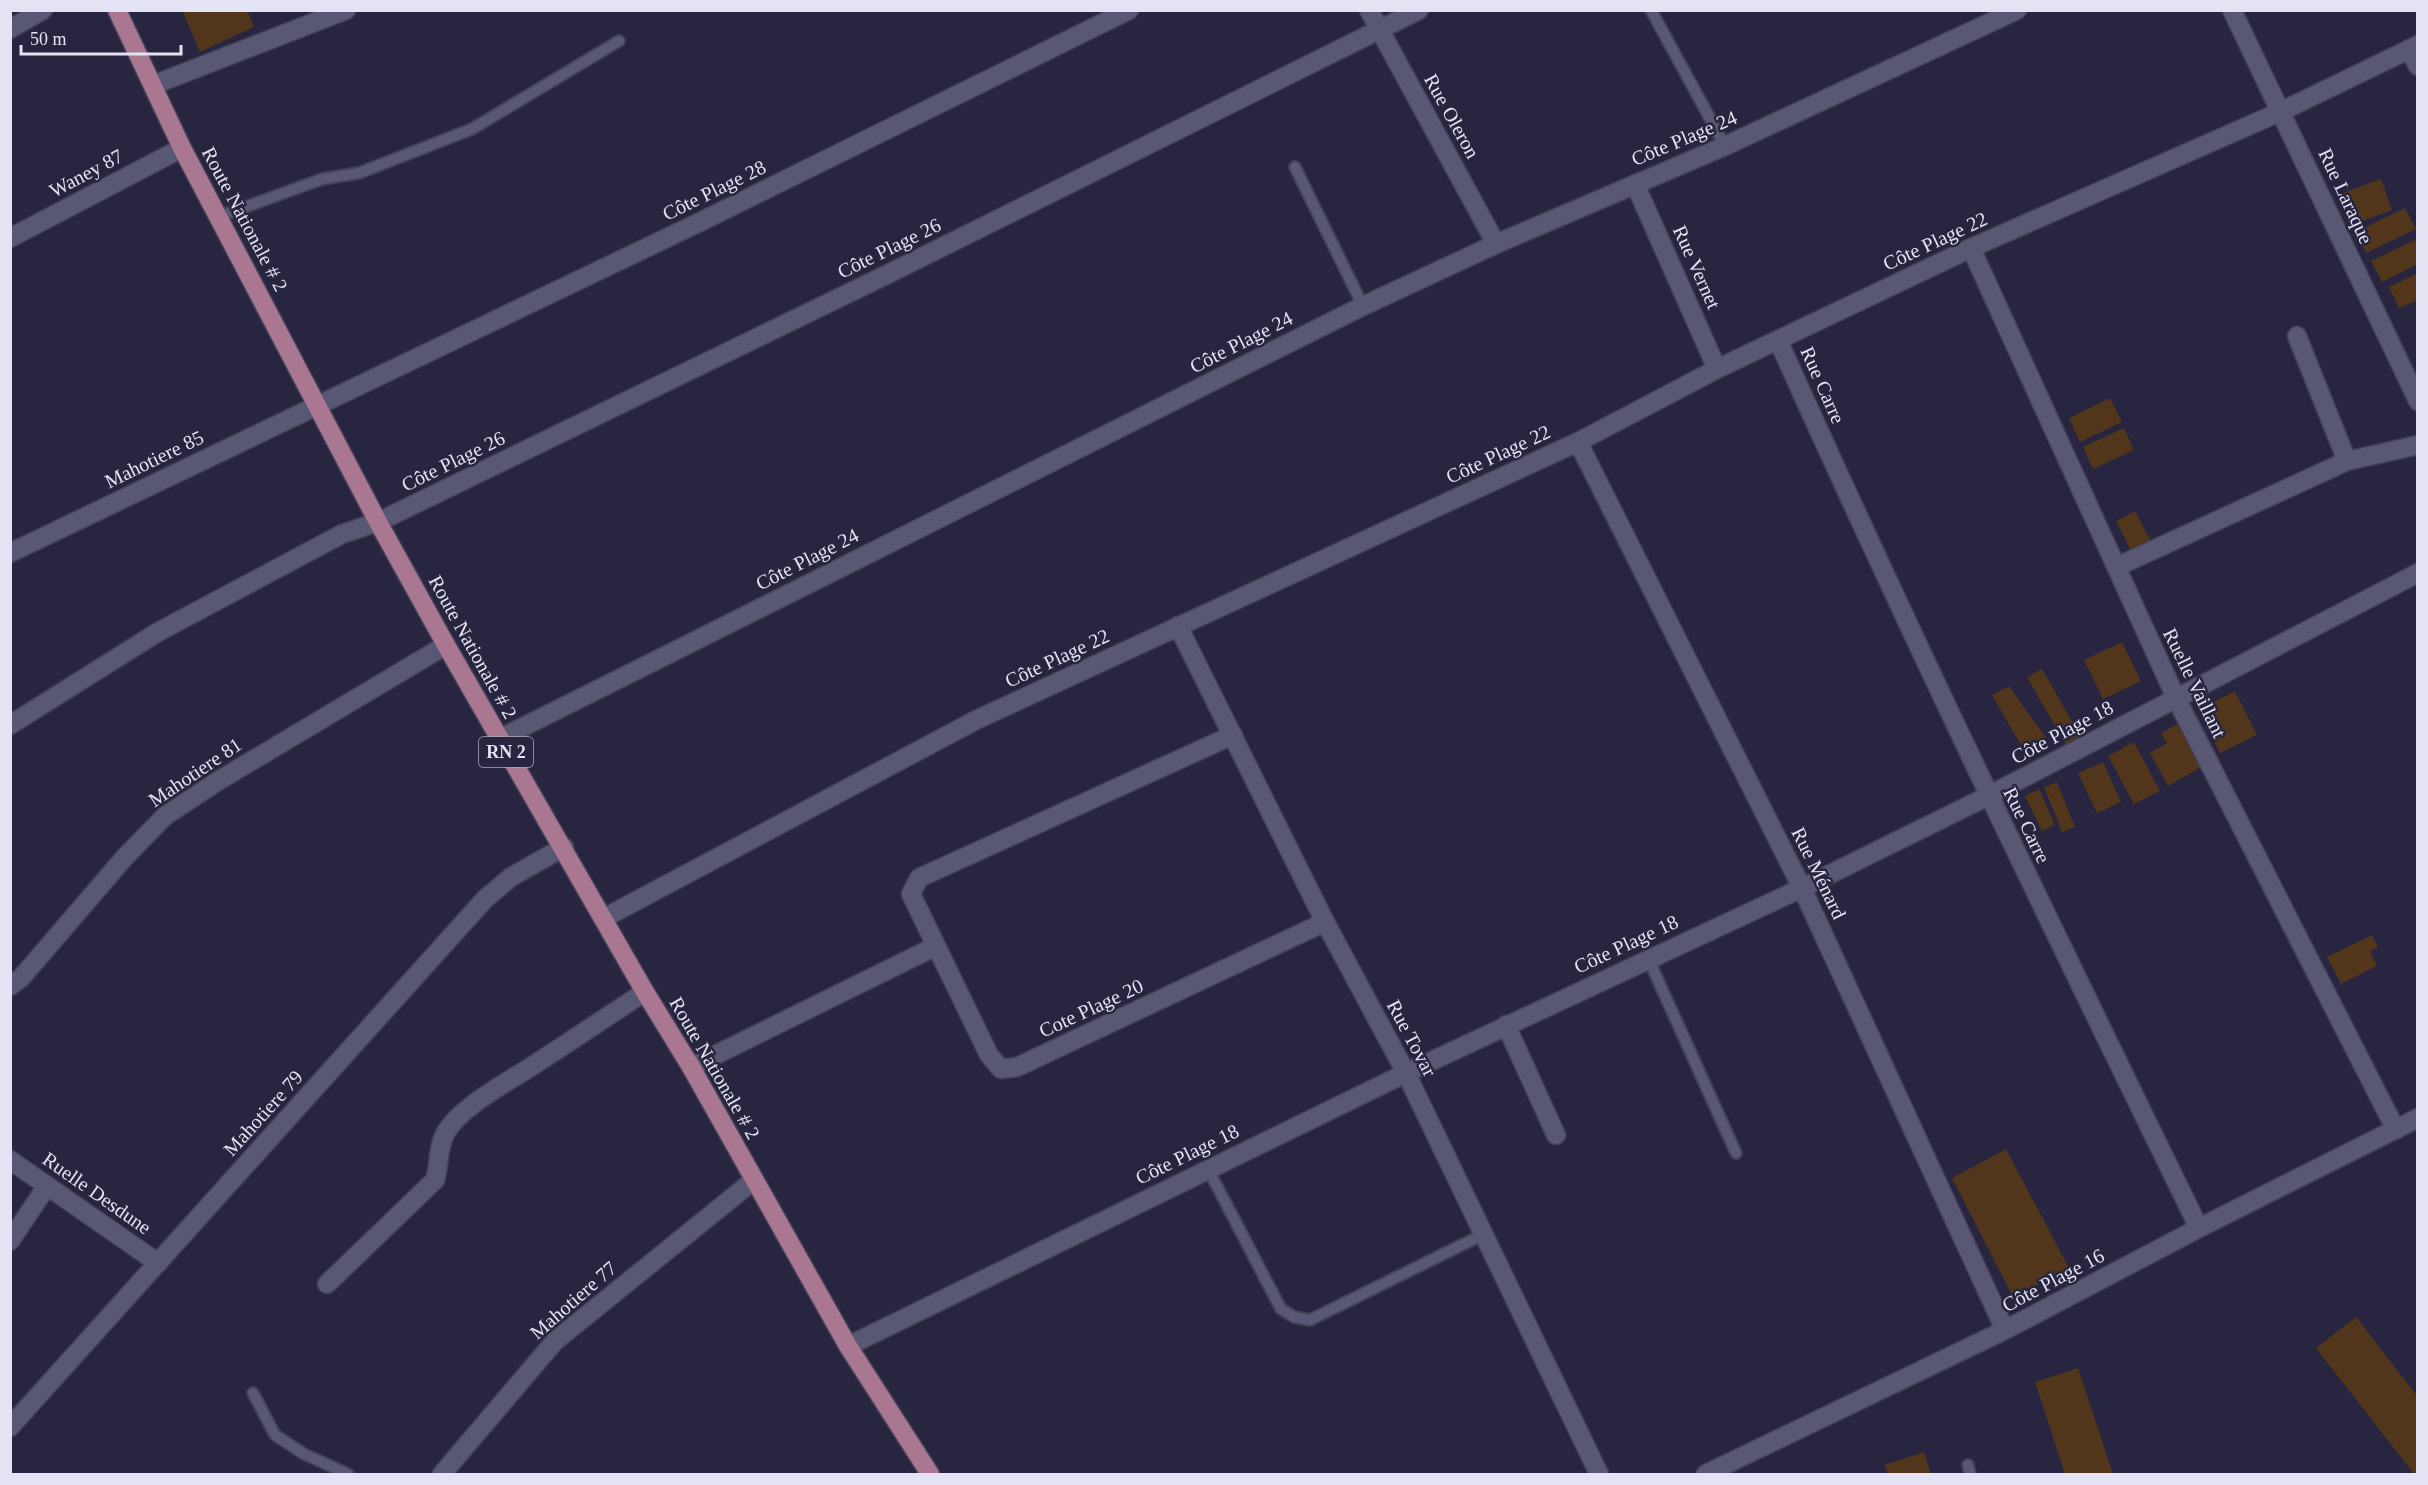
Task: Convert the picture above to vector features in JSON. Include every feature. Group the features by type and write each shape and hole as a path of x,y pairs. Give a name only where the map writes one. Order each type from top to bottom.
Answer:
{"main road":[{"name":"Route Nationale # 2","path":"117,10 182,148 378,522 446,645 564,847 645,992 692,1067 848,1346 930,1474"}],"street":[{"path":"10,29 43,10"},
{"path":"153,85 346,10"},
{"name":"Côte Plage 28","path":"317,405 700,222 1129,10"},
{"name":"Rue Oleron","path":"1369,10 1496,244"},
{"name":"Côte Plage 26","path":"10,725 158,632 342,534 378,522 876,280 1419,10"},
{"name":"Côte Plage 24","path":"499,739 1363,306 1496,244 1725,146 2017,10"},
{"name":"Rue Laraque","path":"2232,10 2418,401"},
{"path":"2413,47 2418,66"},
{"name":"Côte Plage 22","path":"604,918 976,720 1578,442 1717,369 1971,248 2282,111 2413,47"},
{"name":"Waney 87","path":"10,238 182,148"},
{"name":"Rue Vernet","path":"1635,184 1717,369"},
{"name":"Ruelle Vaillant","path":"1971,248 2176,698 2396,1130"},
{"path":"2297,336 2347,461"},
{"name":"Rue Carre","path":"1778,340 1878,564 1988,796 2199,1228"},
{"name":"Mahotiere 85","path":"10,553 317,405"},
{"name":"Rue Ménard","path":"1578,442 1802,888 2005,1330"},
{"path":"2116,567 2347,461 2418,445"},
{"name":"Côte Plage 18","path":"848,1346 1406,1073 1802,888 1988,796 2418,573"},
{"name":"Rue Tovar","path":"1178,626 1325,922 1406,1073 1599,1474"},
{"name":"Mahotiere 81","path":"10,986 21,978 125,857 165,816 218,781 446,645"},
{"name":"Cote Plage 20","path":"1233,735 919,878 911,894 936,946 994,1063 1001,1070 1009,1069 1325,922"},
{"name":"Mahotiere 79","path":"10,1427 485,899 511,877 564,847"},
{"path":"692,1067 936,946"},
{"path":"327,1284 435,1180 440,1164 439,1149 447,1131 459,1117 497,1089 645,992"},
{"path":"1506,1025 1556,1135"},
{"name":"Côte Plage 16","path":"1706,1474 2005,1330 2199,1228 2418,1118"},
{"name":"Ruelle Desdune","path":"10,1160 158,1263"},
{"name":"Mahotiere 77","path":"442,1474 555,1341 754,1180"},
{"path":"10,1241 47,1186"}],"lane":[{"path":"1651,10 1725,146"},
{"path":"218,217 322,179 358,173 472,129 619,41"},
{"path":"1295,167 1363,306"},
{"path":"1648,958 1736,1154"},
{"path":"1208,1169 1281,1309 1302,1319 1310,1320 1484,1234"},
{"path":"253,1392 275,1435 304,1454 348,1474"}],"building":[{"path":"182,10 247,10 254,27 200,52"},
{"path":"2381,179 2392,210 2349,226 2337,195"},
{"path":"2405,208 2416,229 2366,253 2356,232"},
{"path":"2415,240 2418,246 2418,264 2382,282 2371,261"},
{"path":"2418,273 2418,300 2399,308 2389,287"},
{"path":"2110,398 2122,422 2080,442 2069,418"},
{"path":"2124,428 2134,450 2093,469 2083,447"},
{"path":"2135,511 2153,545 2133,555 2116,521"},
{"path":"2122,642 2141,681 2103,699 2084,660"},
{"path":"2042,669 2081,737 2066,745 2027,677"},
{"path":"2009,686 2046,738 2030,761 1992,695"},
{"path":"2235,691 2257,735 2220,753 2198,710"},
{"path":"2179,723 2203,766 2168,786 2150,753 2167,743 2161,733"},
{"path":"2134,742 2160,791 2134,804 2108,756"},
{"path":"2103,762 2121,802 2097,813 2078,773"},
{"path":"2057,782 2075,827 2062,832 2044,787"},
{"path":"2039,789 2055,825 2042,831 2025,796"},
{"path":"2372,935 2378,947 2370,951 2377,966 2341,984 2327,957"},
{"path":"2006,1149 2069,1268 2013,1297 1952,1178"},
{"path":"2356,1317 2418,1397 2418,1474 2414,1474 2316,1348"},
{"path":"2078,1368 2113,1474 2065,1474 2035,1382"},
{"path":"1924,1452 1931,1474 1888,1474 1884,1465"}]}
